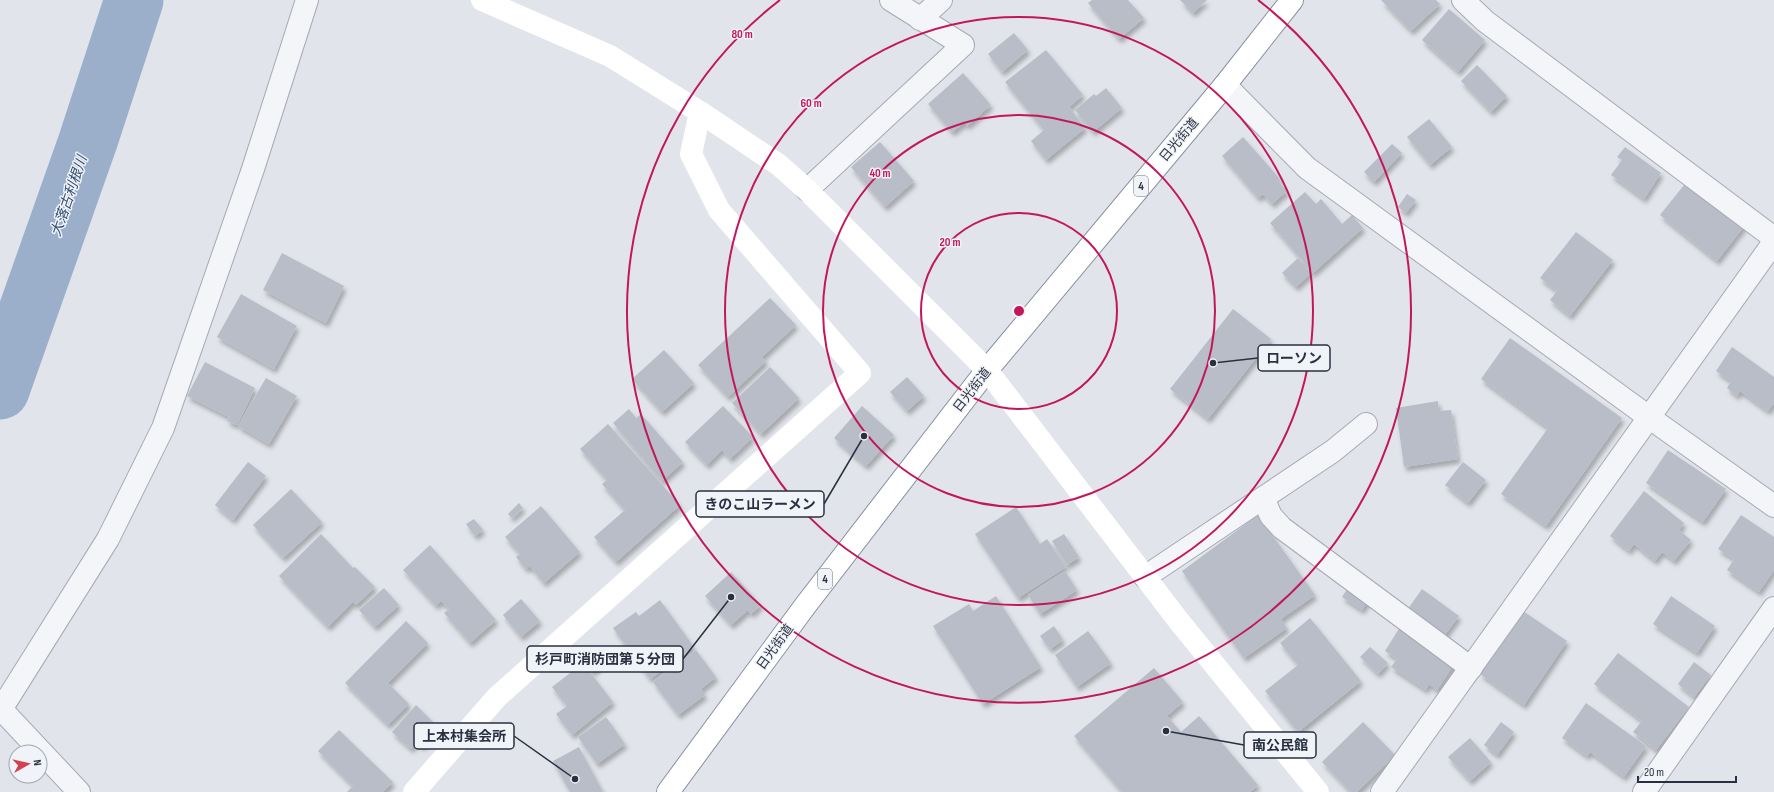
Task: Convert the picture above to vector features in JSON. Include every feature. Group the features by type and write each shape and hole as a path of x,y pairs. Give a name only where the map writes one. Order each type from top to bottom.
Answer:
{"main road":[{"path":"482,0 610,56 700,112 779,165 807,190 987,370 1178,620 1318,792"},
{"name":"日光街道","path":"668,792 805,606 987,370 1225,85 1292,0"},
{"path":"414,792 497,697 860,373 719,210 691,154 700,112"}],"street":[{"path":"79,792 1,710 108,539 163,428 253,169 307,0"},
{"path":"807,190 963,45 891,0"},
{"path":"920,19 940,0"},
{"path":"1463,0 1485,21 1774,238"},
{"path":"1225,85 1307,168 1650,418 1774,506"},
{"path":"1382,792 1774,242"},
{"path":"1145,577 1333,451 1366,424"},
{"path":"1263,498 1271,516 1282,528 1471,668"},
{"path":"1644,792 1774,608"}],"building":[{"path":"1092,0 1128,0 1144,18 1119,39 1088,3"},
{"path":"1180,0 1207,0 1193,13"},
{"path":"1381,0 1436,0 1440,4 1411,31"},
{"path":"1449,9 1485,40 1458,72 1422,40"},
{"path":"1014,33 1028,50 1002,72 988,54"},
{"path":"1046,50 1083,95 1069,107 1085,128 1046,160 1031,141 1044,130 1005,82"},
{"path":"1477,65 1507,96 1491,112 1461,81"},
{"path":"963,73 991,105 967,126 965,122 952,132 928,104"},
{"path":"1106,88 1122,108 1093,132 1075,110 1094,94 1096,96"},
{"path":"1429,119 1452,147 1430,165 1407,137"},
{"path":"1243,137 1280,179 1278,181 1287,191 1272,204 1263,194 1258,198 1222,156"},
{"path":"880,142 914,181 885,207 851,167"},
{"path":"1392,144 1402,153 1374,182 1364,172"},
{"path":"1625,147 1661,173 1644,199 1611,175 1622,160 1617,157"},
{"path":"1688,180 1745,225 1717,261 1660,215"},
{"path":"1305,192 1316,204 1321,199 1342,224 1352,215 1363,228 1313,273 1270,223"},
{"path":"1407,194 1416,200 1406,213 1398,207"},
{"path":"1576,232 1613,260 1570,316 1550,300 1557,291 1540,278"},
{"path":"282,253 344,286 326,323 263,290"},
{"path":"1298,258 1311,273 1296,287 1282,273"},
{"path":"241,294 297,326 274,369 217,337"},
{"path":"770,298 796,325 762,357 766,361 728,397 698,365"},
{"path":"1233,309 1271,339 1208,419 1170,389"},
{"path":"1510,338 1622,418 1546,526 1501,494 1548,428 1481,379"},
{"path":"1732,347 1774,377 1774,403 1768,411 1740,391 1737,396 1727,388 1731,381 1716,371"},
{"path":"664,350 694,383 662,412 632,379"},
{"path":"205,362 255,388 237,425 227,421 229,417 187,396"},
{"path":"770,367 799,398 761,434 732,403"},
{"path":"907,377 924,396 907,411 890,392"},
{"path":"266,378 297,396 269,444 238,426"},
{"path":"1438,401 1439,411 1451,410 1458,459 1404,467 1396,408"},
{"path":"723,406 753,437 730,459 722,450 707,465 685,442"},
{"path":"862,406 894,435 866,466 834,438"},
{"path":"629,409 636,418 641,414 683,462 662,481 613,423"},
{"path":"608,424 680,505 616,562 594,537 625,510 602,484 607,480 580,449"},
{"path":"1668,450 1726,489 1703,522 1646,483"},
{"path":"248,462 266,476 233,520 215,505"},
{"path":"1463,462 1486,480 1468,503 1445,485"},
{"path":"291,489 322,522 283,558 253,525"},
{"path":"1644,491 1684,523 1679,530 1691,540 1674,561 1662,552 1655,561 1634,544 1629,551 1610,536"},
{"path":"519,503 523,508 512,518 508,514"},
{"path":"541,506 580,552 544,583 530,566 526,569 516,557 520,554 505,537"},
{"path":"1016,507 1040,544 1047,539 1066,567 1018,598 975,534"},
{"path":"1258,515 1315,595 1281,619 1287,628 1244,658 1182,571"},
{"path":"1741,515 1774,537 1774,570 1759,592 1727,570 1734,559 1718,549"},
{"path":"474,519 483,530 475,536 466,524"},
{"path":"321,534 353,568 355,567 375,587 356,605 353,602 328,627 279,576"},
{"path":"1064,534 1079,557 1067,565 1052,541"},
{"path":"430,545 496,620 470,643 444,613 449,609 441,601 436,606 403,570"},
{"path":"1065,571 1077,590 1040,614 1028,595"},
{"path":"731,572 761,605 751,614 748,610 731,625 705,596"},
{"path":"1349,586 1369,599 1362,610 1342,597"},
{"path":"384,588 399,605 375,627 359,610"},
{"path":"1422,589 1459,616 1441,640 1405,613"},
{"path":"996,596 1041,667 983,704 933,626 969,604 973,611"},
{"path":"1671,596 1715,626 1697,653 1653,624"},
{"path":"521,599 540,621 521,637 503,615"},
{"path":"660,600 694,647 650,679 613,628 636,612 639,616"},
{"path":"1523,611 1567,641 1524,705 1480,674"},
{"path":"1310,618 1361,681 1298,732 1265,691 1298,665 1280,643"},
{"path":"406,621 428,643 388,683 409,704 388,725 345,683"},
{"path":"1054,626 1063,640 1050,649 1040,636"},
{"path":"1400,627 1455,663 1437,690 1429,684 1426,690 1391,667 1397,659 1385,651"},
{"path":"1088,631 1111,663 1077,687 1055,655"},
{"path":"588,645 603,663 593,672 578,655"},
{"path":"1370,647 1388,663 1378,674 1360,657"},
{"path":"696,650 716,677 701,689 705,695 678,715 653,682"},
{"path":"1618,653 1689,707 1656,750 1633,732 1642,721 1594,684"},
{"path":"1694,662 1711,675 1694,697 1678,684"},
{"path":"583,663 613,702 572,735 556,714 567,706 552,687"},
{"path":"1154,668 1183,702 1167,716 1181,732 1199,716 1258,785 1250,792 1122,792 1074,736"},
{"path":"1586,703 1646,746 1624,777 1590,752 1587,756 1562,738"},
{"path":"416,705 439,728 422,747 417,742 411,749 392,732"},
{"path":"606,717 625,744 597,764 578,737"},
{"path":"1363,722 1395,755 1357,792 1351,792 1322,762"},
{"path":"1501,722 1514,732 1497,755 1484,745"},
{"path":"339,730 393,782 383,792 347,792 353,786 318,751"},
{"path":"1470,738 1491,762 1470,781 1448,757"},
{"path":"579,747 603,792 570,792 553,761"}],"waterway":[{"name":"大落古利根川","path":"0,390 88,141 134,0"}],"place":[{"name":"ローソン","path":"1213,363"},
{"name":"きのこ山ラーメン","path":"864,436"},
{"name":"杉戸町消防団第５分団","path":"731,597"},
{"name":"南公民館","path":"1166,731"},
{"name":"上本村集会所","path":"575,779"}]}
